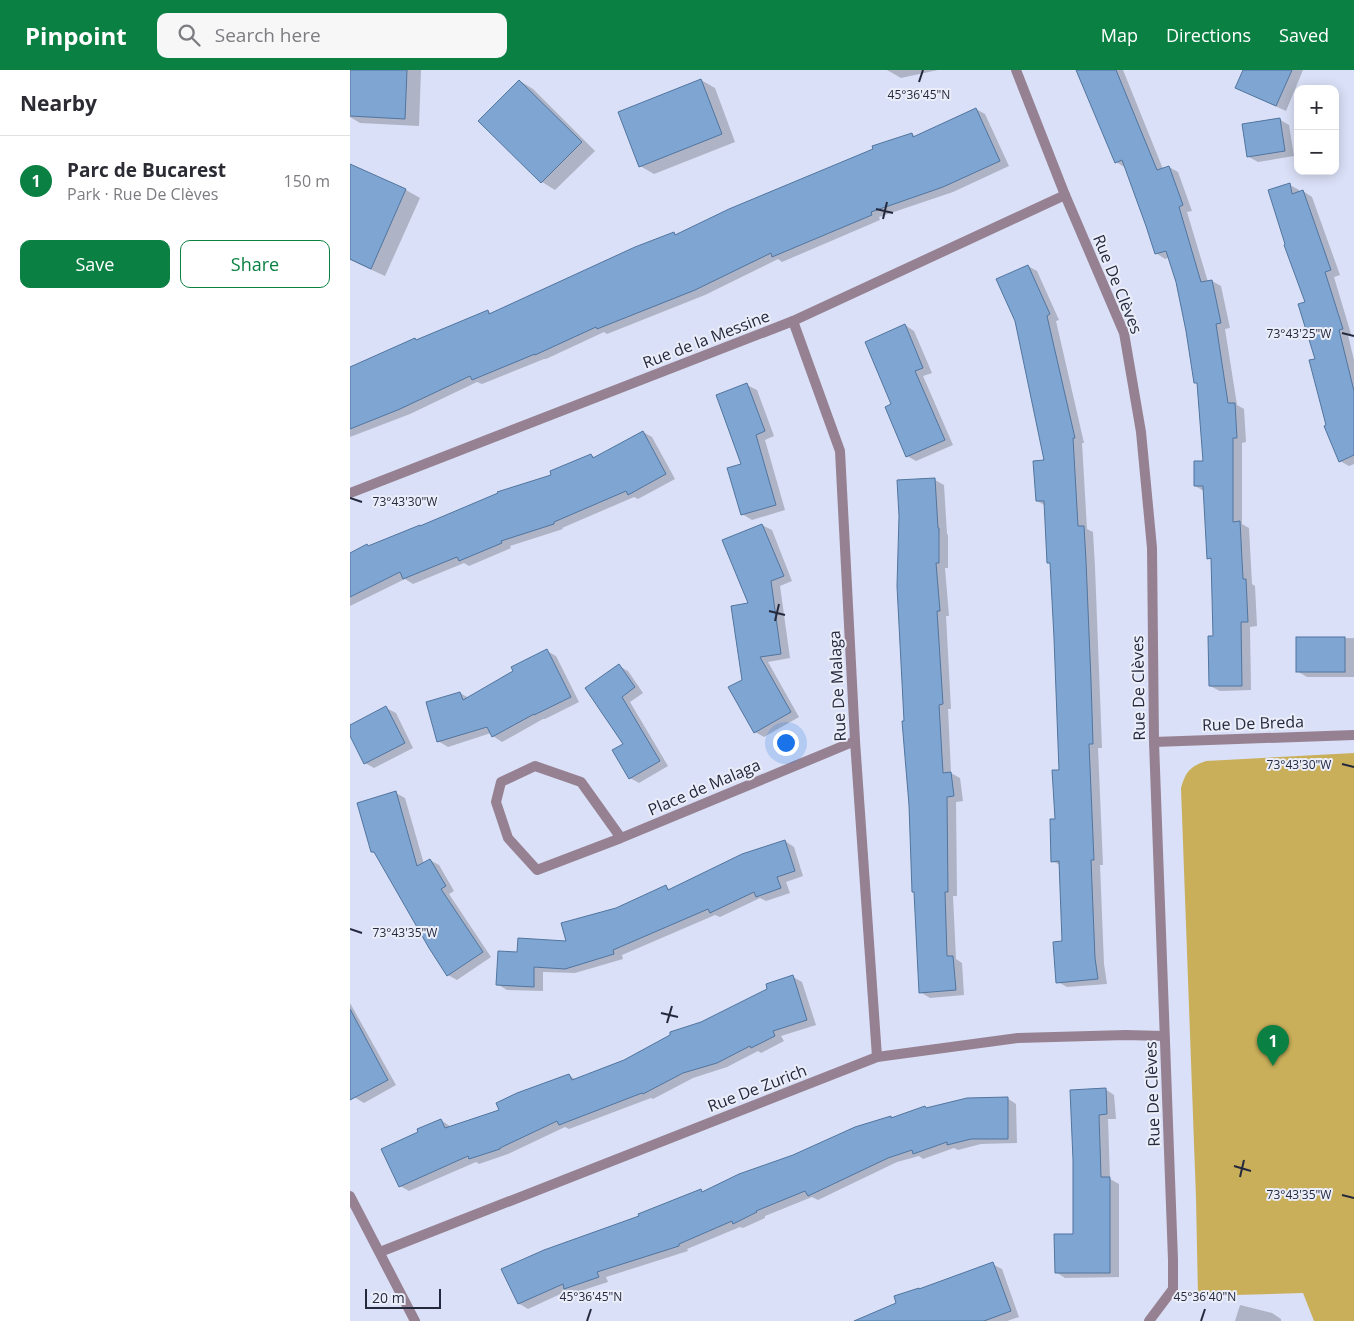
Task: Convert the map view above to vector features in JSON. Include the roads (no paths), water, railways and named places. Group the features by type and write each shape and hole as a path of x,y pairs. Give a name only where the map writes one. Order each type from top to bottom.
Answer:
{"street":[{"name":"Rue De Clèves","path":"1016,70 1065,194 1124,333 1141,432 1152,548 1154,742 1174,1260 1173,1290 1149,1321"},
{"name":"Rue de la Messine","path":"350,493 793,321 1065,194"},
{"name":"Rue De Malaga","path":"793,321 840,451 855,741 877,1057"},
{"name":"Rue De Breda","path":"1154,742 1354,735"},
{"name":"Place de Malaga","path":"621,838 581,782 535,766 501,782 496,802 508,838 538,870 621,838 855,741"},
{"name":"Rue De Zurich","path":"380,1252 877,1057 1018,1038 1126,1035 1164,1036"},
{"path":"350,1196 415,1321"}],"place":[{"name":"Parc de Bucarest","path":"1273,1066"}]}
